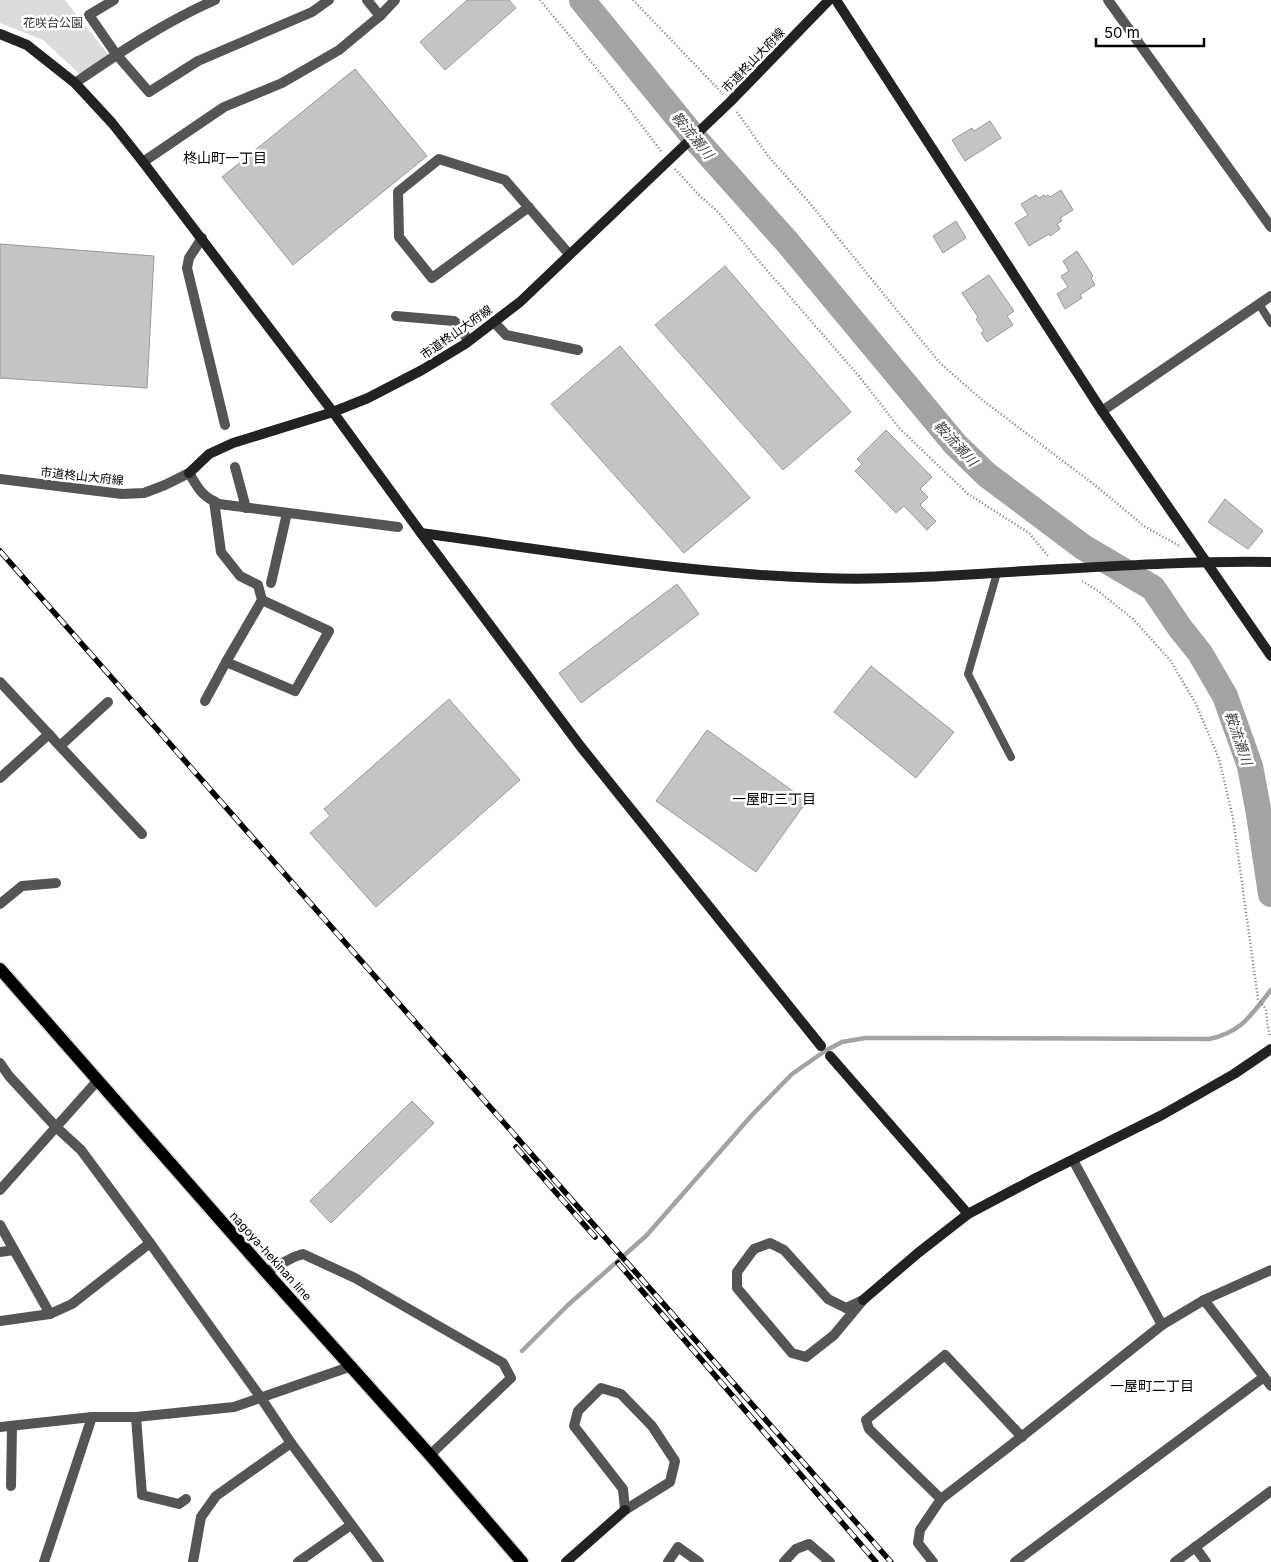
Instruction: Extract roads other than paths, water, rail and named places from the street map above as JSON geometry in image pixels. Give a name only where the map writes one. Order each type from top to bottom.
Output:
[{"type":"main road","name":"nagoya-hekinan line","points":[[0,969],[266,1272],[352,1366],[522,1562]]},
{"type":"street","points":[[114,0],[89,15],[116,54],[150,92],[198,62],[312,12],[329,0]]},
{"type":"street","points":[[75,83],[116,54],[185,13],[215,0]]},
{"type":"street","points":[[367,0],[380,16]]},
{"type":"street","points":[[143,162],[224,107],[282,83],[339,50],[380,16],[395,0]]},
{"type":"street","name":"市道柊山大府線","points":[[0,480],[122,494],[144,493],[189,474],[210,454],[233,443],[333,412],[368,398],[422,370],[468,341],[520,302],[730,102],[829,0]]},
{"type":"street","points":[[836,0],[1102,411],[1271,656]]},
{"type":"street","points":[[1108,0],[1271,227]]},
{"type":"street","points":[[0,34],[27,45],[75,83],[112,123],[202,238],[333,412],[581,747],[821,1046],[968,1214]]},
{"type":"street","points":[[529,207],[432,278],[399,237],[398,192],[438,159],[505,180],[529,207],[569,254]]},
{"type":"street","points":[[202,238],[190,258],[187,268],[225,425]]},
{"type":"street","points":[[1102,411],[1271,296]]},
{"type":"street","points":[[396,316],[454,321],[460,326],[468,341]]},
{"type":"street","points":[[494,322],[506,335],[578,350]]},
{"type":"street","points":[[235,467],[246,508]]},
{"type":"street","points":[[189,474],[201,493],[225,505],[398,527]]},
{"type":"street","points":[[205,700],[262,600],[258,585],[240,576],[222,552],[214,501]]},
{"type":"street","points":[[271,583],[287,513]]},
{"type":"street","points":[[421,533],[713,571],[821,578],[940,577],[1174,563],[1271,562]]},
{"type":"street","points":[[226,662],[294,691],[329,631],[262,600]]},
{"type":"street","points":[[0,682],[142,834]]},
{"type":"street","points":[[60,746],[108,702]]},
{"type":"street","points":[[0,778],[49,734]]},
{"type":"street","points":[[0,904],[22,886],[56,883]]},
{"type":"street","points":[[863,1300],[846,1308],[828,1299],[784,1250],[770,1243],[754,1249],[737,1272],[737,1288],[792,1353],[806,1357],[834,1335],[863,1300],[918,1253],[968,1214],[1162,1115],[1234,1074],[1271,1049]]},
{"type":"street","points":[[0,1063],[4,1076],[81,1150],[150,1243],[291,1443],[378,1562]]},
{"type":"street","points":[[0,1190],[98,1080]]},
{"type":"street","points":[[1072,1160],[1162,1325]]},
{"type":"street","points":[[0,1226],[50,1314]]},
{"type":"street","points":[[0,1321],[50,1314],[72,1304],[150,1243]]},
{"type":"street","points":[[0,1252],[14,1250]]},
{"type":"street","points":[[266,1272],[303,1254],[355,1278],[503,1363],[511,1378],[430,1455]]},
{"type":"street","points":[[933,1562],[918,1543],[920,1530],[941,1498],[1022,1437],[1162,1325],[1204,1300],[1271,1270]]},
{"type":"street","points":[[1204,1300],[1271,1386]]},
{"type":"street","points":[[941,1498],[869,1429],[866,1420],[945,1355],[1022,1437]]},
{"type":"street","points":[[0,1427],[92,1417],[136,1416],[234,1407],[352,1366]]},
{"type":"street","points":[[1015,1562],[1264,1377]]},
{"type":"street","points":[[566,1562],[625,1510],[670,1482],[675,1461],[652,1426],[621,1394],[600,1388],[578,1411],[574,1426],[623,1489],[625,1510]]},
{"type":"street","points":[[136,1416],[142,1495],[179,1504],[186,1499]]},
{"type":"street","points":[[44,1562],[92,1417]]},
{"type":"street","points":[[11,1486],[12,1426]]},
{"type":"street","points":[[193,1562],[201,1518],[216,1496],[291,1443]]},
{"type":"street","points":[[1175,1562],[1271,1491]]},
{"type":"street","points":[[298,1562],[352,1525]]},
{"type":"street","points":[[784,1562],[796,1549],[809,1544],[830,1562]]},
{"type":"street","points":[[668,1562],[678,1547],[699,1562]]},
{"type":"street","points":[[1195,1548],[1206,1562]]},
{"type":"lane","points":[[1260,304],[1271,323]]},
{"type":"lane","points":[[997,573],[968,674],[1011,757]]},
{"type":"waterway","name":"鞍流瀬川","points":[[582,0],[697,141],[788,243],[955,444],[987,475],[1083,547],[1153,588],[1180,628],[1200,653],[1225,696],[1250,766],[1271,894]]},
{"type":"waterway","points":[[522,1351],[568,1305],[646,1236],[752,1115],[792,1074],[825,1051],[842,1042],[865,1038],[1209,1039],[1230,1032],[1238,1027],[1251,1015],[1271,990]]},
{"type":"railway","points":[[0,551],[891,1562]]},
{"type":"railway","points":[[516,1147],[595,1237]]},
{"type":"railway","points":[[618,1263],[876,1562]]},
{"type":"district","name":"柊山町一丁目","points":[[225,157]]},
{"type":"district","name":"一屋町三丁目","points":[[774,798]]},
{"type":"district","name":"一屋町二丁目","points":[[1152,1385]]},
{"type":"park label","name":"花咲台公園","points":[[53,22]]}]
